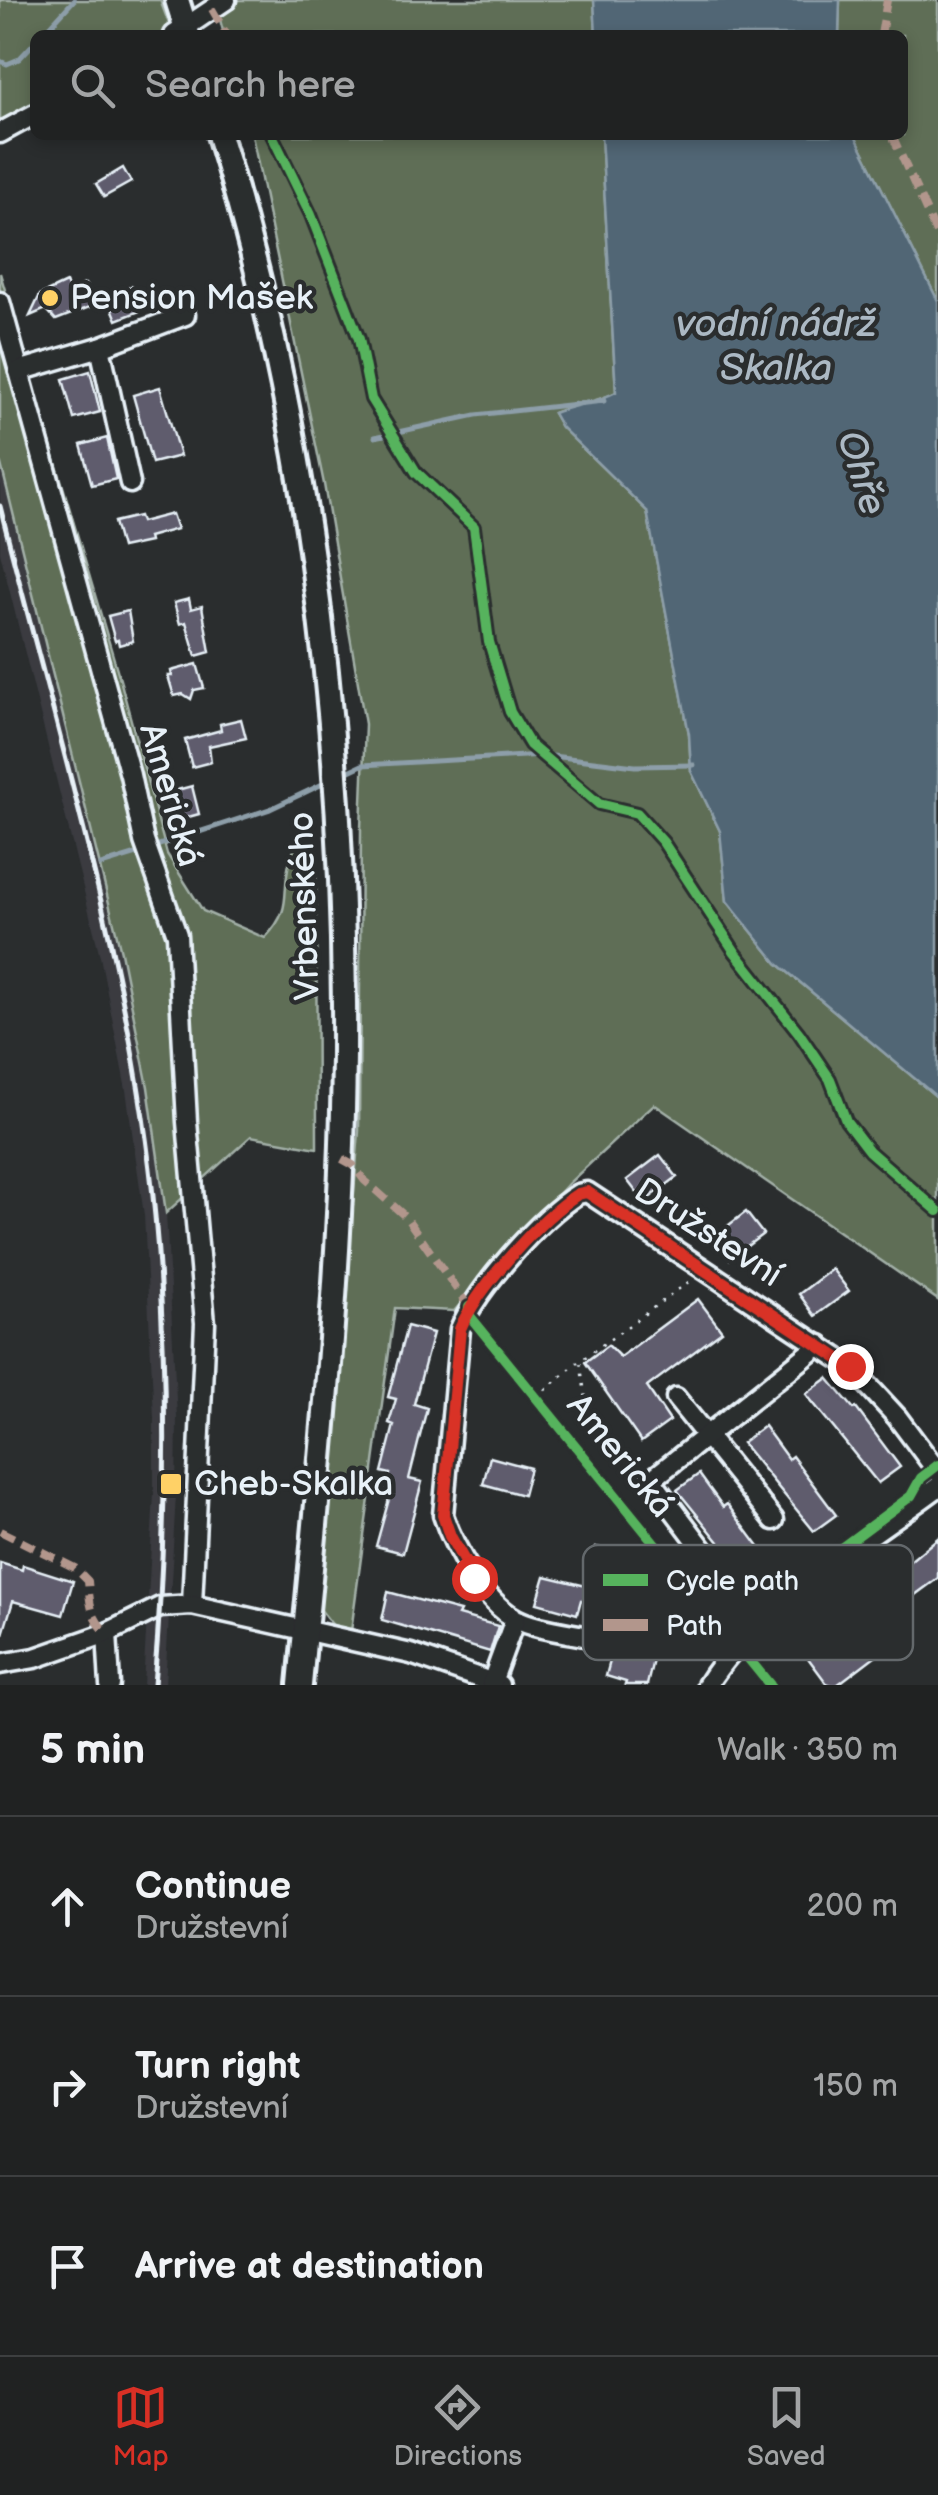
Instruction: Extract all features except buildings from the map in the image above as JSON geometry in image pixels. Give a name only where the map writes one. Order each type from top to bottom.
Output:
[{"type":"main road","points":[[176,0],[183,30]]},
{"type":"main road","name":"Vrbenského","points":[[220,140],[259,285],[292,441],[328,686],[340,856],[344,1003],[341,1176],[300,1685]]},
{"type":"street","points":[[186,30],[226,0]]},
{"type":"street","points":[[0,133],[30,117]]},
{"type":"street","name":"Americká","points":[[0,302],[130,776],[144,841],[178,935],[188,1122],[205,1322],[192,1606]]},
{"type":"street","points":[[18,371],[100,348],[185,315]]},
{"type":"street","points":[[100,348],[130,483]]},
{"type":"street","name":"Družstevní","points":[[516,1619],[474,1578],[443,1515],[460,1329],[469,1307],[511,1256],[578,1194],[587,1192],[820,1345],[866,1381],[938,1472]]},
{"type":"street","points":[[700,1545],[650,1480],[820,1345]]},
{"type":"street","points":[[676,1398],[774,1520]]},
{"type":"street","points":[[861,1545],[938,1486]]},
{"type":"street","points":[[0,1664],[35,1658],[107,1632],[160,1607],[192,1606],[305,1628],[411,1654],[494,1684],[516,1619],[583,1635]]},
{"type":"street","points":[[107,1632],[110,1685]]},
{"type":"street","points":[[707,1685],[726,1660]]},
{"type":"path","points":[[537,1397],[705,1270]]},
{"type":"path","points":[[580,1361],[590,1426],[628,1466],[650,1480]]},
{"type":"shaded area","points":[[0,460],[121,952],[148,1087],[166,1213],[177,1417],[165,1685],[143,1685],[154,1494],[144,1215],[126,1090],[100,956],[0,552]]},
{"type":"green space","points":[[0,0],[160,0],[169,30],[30,30],[30,111],[0,128]]},
{"type":"green space","points":[[215,0],[594,0],[596,30],[223,30]]},
{"type":"green space","points":[[840,0],[938,0],[938,301],[858,140],[908,140],[908,30],[839,30]]},
{"type":"green space","points":[[253,140],[601,140],[616,392],[553,413],[561,427],[647,511],[689,734],[691,771],[720,831],[727,901],[777,963],[938,1098],[938,1300],[654,1104],[568,1184],[454,1311],[395,1308],[349,1646],[320,1609],[359,1131],[365,724],[324,484]]},
{"type":"green space","points":[[0,273],[121,683],[167,854],[203,911],[265,938],[280,917],[290,860],[305,829],[316,864],[317,1148],[251,1136],[166,1213],[148,1087],[121,952],[0,460]]},
{"type":"water","points":[[594,0],[840,0],[839,30],[596,30]]},
{"type":"water","name":"vodní nádrž Skalka","points":[[601,140],[858,140],[938,301],[938,1098],[777,963],[727,901],[720,831],[691,771],[689,734],[647,511],[561,427],[553,413],[616,392]]},
{"type":"waterway","points":[[47,30],[74,0]]},
{"type":"waterway","points":[[0,61],[7,64],[19,59],[30,47]]},
{"type":"waterway","points":[[375,437],[476,415],[604,401]]},
{"type":"waterway","points":[[343,774],[362,765],[544,755],[635,766],[694,765]]},
{"type":"waterway","points":[[159,845],[270,809],[329,781]]},
{"type":"waterway","points":[[101,865],[137,854]]},
{"type":"railway","points":[[0,506],[112,948],[144,1126],[160,1275],[164,1392],[162,1568],[154,1685]]},
{"type":"marked path","points":[[882,30],[887,0]]},
{"type":"marked path","points":[[212,9],[224,30]]},
{"type":"marked path","points":[[894,140],[938,237]]},
{"type":"marked path","points":[[342,1159],[406,1217],[469,1307]]},
{"type":"marked path","points":[[0,1531],[75,1568],[88,1581],[94,1615],[107,1633]]},
{"type":"cycle path","points":[[274,140],[311,215],[359,339],[371,399],[416,472],[474,527],[489,642],[510,712],[530,745],[599,804],[637,813],[663,842],[735,952],[830,1079],[846,1121],[869,1151],[938,1211]]},
{"type":"cycle path","points":[[469,1307],[469,1315],[656,1545]]},
{"type":"cycle path","points":[[845,1545],[911,1496],[921,1478],[938,1465]]},
{"type":"cycle path","points":[[750,1660],[770,1685]]},
{"type":"place","name":"Pension Mašek","points":[[50,298]]},
{"type":"place","name":"Cheb-Skalka","points":[[171,1484]]},
{"type":"route","points":[[474,1578],[443,1515],[460,1329],[469,1307],[489,1281],[569,1199],[587,1192],[850,1366]]},
{"type":"water label","name":"Ohře","points":[[861,473]]}]
